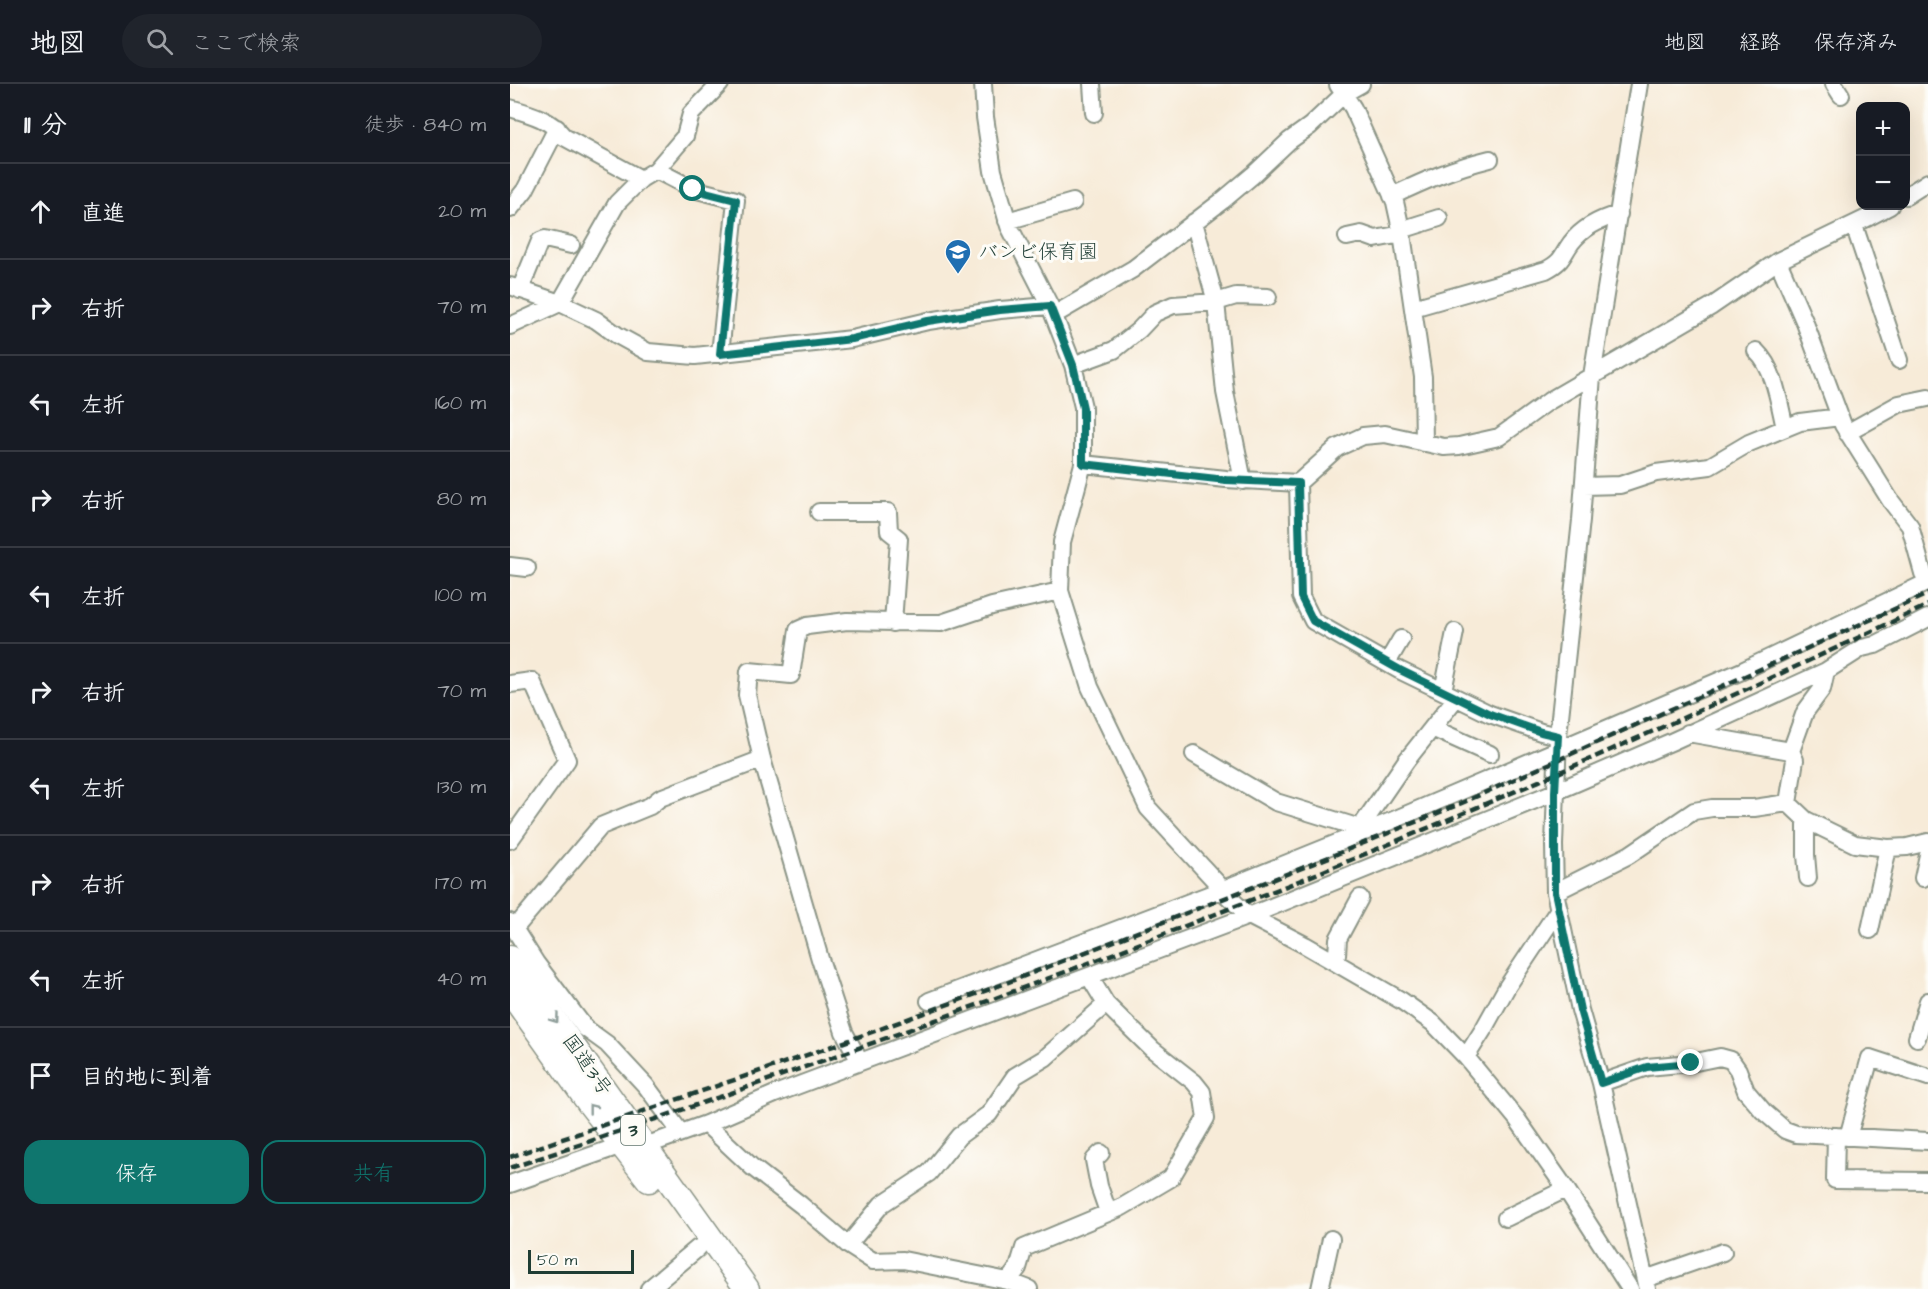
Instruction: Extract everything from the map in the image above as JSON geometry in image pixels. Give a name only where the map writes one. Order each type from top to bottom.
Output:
[{"type":"highway","name":"国道3号","points":[[517,973],[589,1103],[634,1146],[747,1289]]},
{"type":"highway","name":"国道3号","points":[[634,1146],[698,1248],[728,1289]]},
{"type":"street","points":[[510,326],[560,303],[616,203],[641,179],[656,170],[685,136],[691,114],[720,84]]},
{"type":"street","points":[[983,84],[993,171],[1007,221],[1052,311],[1073,365],[1083,408],[1083,464],[1062,542],[1060,591],[1090,687],[1148,808],[1221,890],[1249,916],[1336,952],[1433,1023],[1466,1057],[1517,1119],[1566,1189],[1630,1289]]},
{"type":"street","points":[[1092,84],[1094,113]]},
{"type":"street","points":[[571,245],[545,239],[540,241],[515,288],[560,303],[596,320],[648,352],[695,356],[720,354],[852,339],[928,321],[1000,310],[1052,311],[1133,269],[1253,175],[1289,141],[1310,126],[1341,88],[1361,84]]},
{"type":"street","points":[[1639,84],[1592,376],[1584,486],[1558,743],[1555,792],[1555,892],[1580,1010],[1601,1083],[1646,1284],[1723,1252]]},
{"type":"street","points":[[1341,88],[1353,108],[1392,196],[1402,232],[1423,377],[1424,442]]},
{"type":"street","points":[[510,108],[541,117],[557,128],[564,137],[641,179]]},
{"type":"street","points":[[510,209],[525,190],[557,128]]},
{"type":"street","points":[[1392,196],[1459,166],[1490,159]]},
{"type":"street","points":[[656,170],[693,189],[736,200],[720,354]]},
{"type":"street","points":[[1910,193],[1928,182]]},
{"type":"street","points":[[1007,221],[1073,202]]},
{"type":"street","points":[[1083,464],[1243,481],[1298,483],[1336,448],[1363,436],[1385,434],[1444,447],[1499,437],[1549,401],[1712,306],[1778,261],[1882,210]]},
{"type":"street","points":[[1413,308],[1546,270],[1558,264],[1571,244],[1594,222],[1619,214]]},
{"type":"street","points":[[1347,237],[1360,234],[1376,239],[1439,218]]},
{"type":"street","points":[[1194,222],[1216,302],[1225,392],[1243,481]]},
{"type":"street","points":[[1854,225],[1899,360]]},
{"type":"street","points":[[928,1001],[1221,890],[1389,822],[1558,743],[1742,671],[1927,577],[1910,526],[1890,500],[1847,433],[1802,314],[1778,261]]},
{"type":"street","points":[[1073,365],[1114,350],[1139,330],[1155,313],[1173,305],[1216,302],[1236,296],[1268,297]]},
{"type":"street","points":[[1756,351],[1764,358],[1770,373],[1785,428]]},
{"type":"street","points":[[1847,433],[1899,404],[1928,398]]},
{"type":"street","points":[[1584,486],[1620,485],[1656,473],[1710,466],[1749,443],[1800,422],[1840,417]]},
{"type":"street","points":[[1298,483],[1301,597],[1313,621],[1387,663],[1490,714],[1541,732],[1558,743]]},
{"type":"street","points":[[819,512],[888,512],[889,531],[899,539],[893,623]]},
{"type":"street","points":[[510,566],[527,568]]},
{"type":"street","points":[[860,1062],[844,1032],[820,959],[762,759],[747,694],[749,671],[791,675],[798,630],[807,626],[848,621],[941,623],[992,606],[1060,591]]},
{"type":"street","points":[[510,1184],[706,1124],[775,1094],[1249,916],[1555,792],[1826,670],[1862,648],[1875,645],[1928,618]]},
{"type":"street","points":[[1194,754],[1276,802],[1360,828],[1406,761],[1432,728],[1450,694],[1455,632]]},
{"type":"street","points":[[1387,663],[1401,639]]},
{"type":"street","points":[[1788,803],[1795,760],[1791,752],[1805,712],[1822,689],[1826,670]]},
{"type":"street","points":[[510,684],[532,681],[567,760],[510,840]]},
{"type":"street","points":[[1432,728],[1490,754]]},
{"type":"street","points":[[1688,733],[1791,752]]},
{"type":"street","points":[[681,1133],[638,1077],[607,1044],[517,973],[512,925],[601,826],[650,806],[660,798],[762,759]]},
{"type":"street","points":[[1788,803],[1806,820],[1855,844],[1888,848],[1907,847],[1928,842]]},
{"type":"street","points":[[1555,892],[1629,855],[1694,811],[1712,808],[1754,808],[1788,803]]},
{"type":"street","points":[[1806,820],[1808,878]]},
{"type":"street","points":[[1870,930],[1888,848]]},
{"type":"street","points":[[1923,878],[1928,855]]},
{"type":"street","points":[[1336,952],[1360,898]]},
{"type":"street","points":[[1466,1057],[1507,987],[1559,909]]},
{"type":"street","points":[[1008,1281],[1018,1268],[1024,1248],[1122,1207],[1171,1178],[1206,1118],[1202,1092],[1152,1049],[1106,1004],[1089,976]]},
{"type":"street","points":[[1917,1038],[1928,1001]]},
{"type":"street","points":[[848,1245],[882,1204],[929,1173],[959,1136],[989,1114],[1016,1076],[1045,1059],[1106,1004]]},
{"type":"street","points":[[1601,1083],[1647,1067],[1691,1063],[1720,1057],[1731,1060],[1746,1090],[1763,1111],[1785,1130],[1796,1134],[1927,1138]]},
{"type":"street","points":[[1928,1077],[1870,1058],[1842,1136],[1835,1180],[1928,1181]]},
{"type":"street","points":[[706,1124],[752,1167],[848,1245],[873,1261],[903,1260],[1008,1281],[1029,1289]]},
{"type":"street","points":[[1101,1153],[1094,1160],[1108,1212]]},
{"type":"street","points":[[1506,1218],[1566,1189]]},
{"type":"street","points":[[1320,1289],[1331,1239]]},
{"type":"street","points":[[650,1289],[698,1248]]},
{"type":"railway","points":[[510,1157],[836,1045],[1001,985],[1302,868],[1455,806],[1928,594]]},
{"type":"railway","points":[[510,1168],[750,1087],[988,1001],[1225,911],[1577,765],[1928,605]]},
{"type":"place","name":"バンビ保育園","points":[[958,275]]},
{"type":"route","points":[[693,189],[736,200],[720,354],[852,339],[928,321],[1000,310],[1050,306],[1073,365],[1083,408],[1083,464],[1226,480],[1298,483],[1301,597],[1313,621],[1400,670],[1490,714],[1558,736],[1555,792],[1555,892],[1580,1010],[1601,1083],[1647,1067],[1691,1063]]}]
